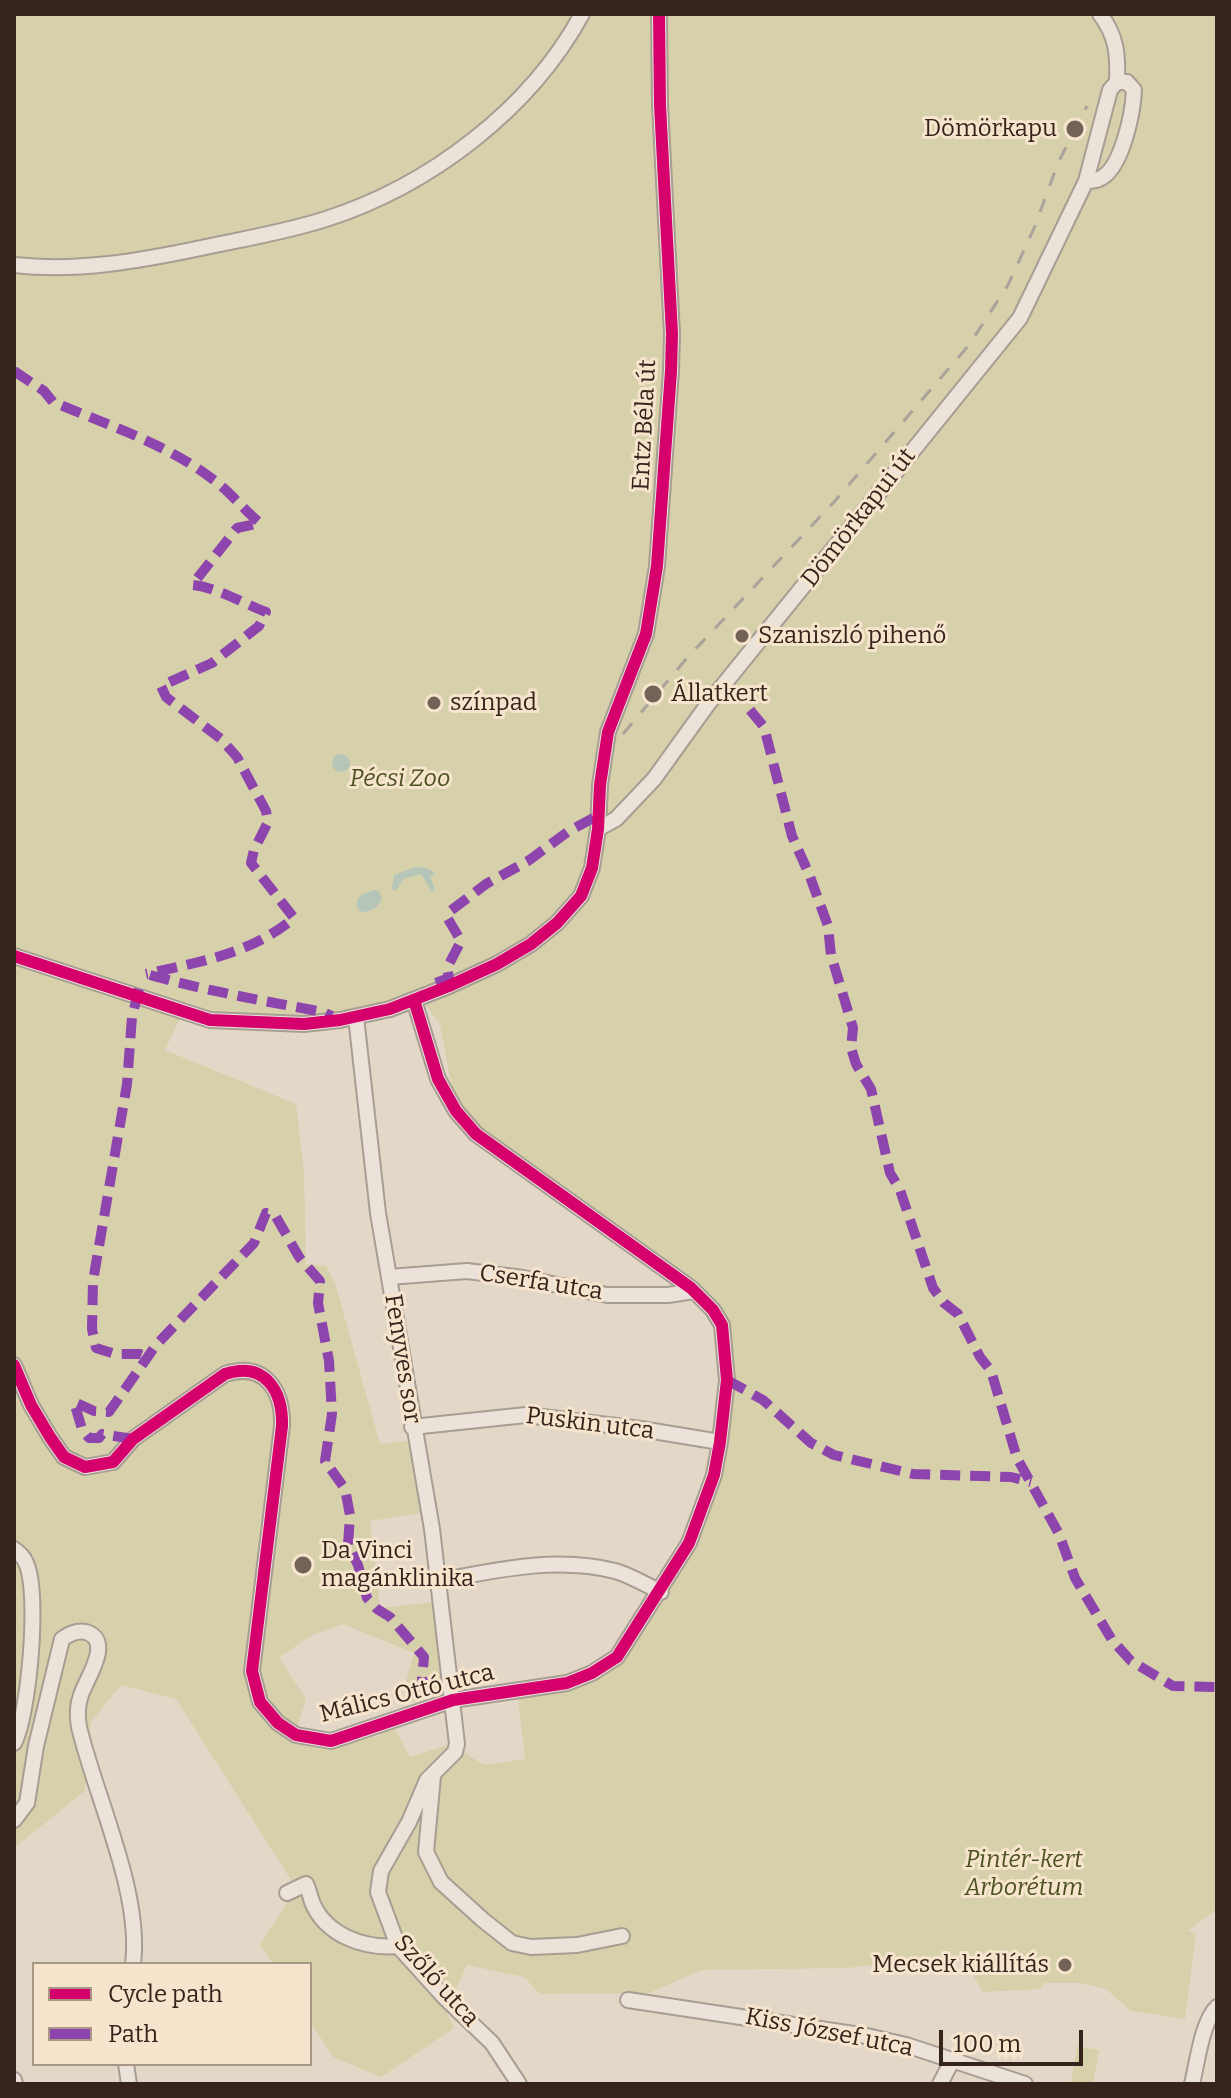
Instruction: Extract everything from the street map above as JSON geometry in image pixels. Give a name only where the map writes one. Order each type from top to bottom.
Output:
[{"type":"street","points":[[14,265],[75,267],[134,262],[328,219],[398,189],[436,166],[522,95],[552,61],[582,14]]},
{"type":"street","name":"Entz Béla út","points":[[14,956],[210,1020],[304,1024],[356,1017],[414,1000],[497,964],[531,944],[557,923],[581,896],[595,858],[600,785],[608,732],[646,634],[657,566],[672,334],[660,105],[659,14]]},
{"type":"street","points":[[1100,14],[1111,29],[1117,51],[1117,82],[1127,82],[1132,86],[1132,107],[1119,108],[1109,98]]},
{"type":"street","name":"Dömörkapui út","points":[[598,829],[616,819],[654,779],[708,704],[1020,318],[1093,180],[1110,90],[1117,82]]},
{"type":"street","name":"Dömörkapui út","points":[[1093,180],[1113,166],[1121,151],[1132,107]]},
{"type":"street","name":"Málics Ottó utca","points":[[14,1365],[31,1405],[50,1437],[64,1457],[85,1467],[113,1462],[133,1439],[225,1374],[245,1371],[268,1381],[278,1395],[282,1426],[252,1671],[260,1702],[278,1723],[296,1735],[331,1741],[453,1700],[567,1683],[592,1673],[617,1657],[661,1592],[689,1543],[714,1475],[727,1380],[722,1325],[713,1310],[694,1291],[476,1134],[456,1111],[438,1079],[414,1000]]},
{"type":"street","name":"Fenyves sor","points":[[356,1017],[376,1197],[439,1581],[453,1700]]},
{"type":"street","name":"Cserfa utca","points":[[389,1277],[467,1271],[523,1278],[607,1295],[668,1295],[694,1291]]},
{"type":"street","name":"Puskin utca","points":[[412,1427],[526,1415],[720,1442]]},
{"type":"street","points":[[14,1549],[27,1564],[30,1574],[32,1618],[24,1714],[14,1743]]},
{"type":"street","points":[[439,1581],[488,1571],[543,1565],[580,1566],[616,1571],[661,1592]]},
{"type":"street","points":[[14,1820],[27,1803],[36,1746],[62,1639],[76,1632],[88,1633],[96,1638],[98,1647],[79,1702],[79,1727],[128,1893],[133,1962]]},
{"type":"street","points":[[453,1700],[455,1752],[433,1772],[426,1798],[425,1841],[432,1867],[441,1882],[512,1943],[531,1947],[577,1945],[622,1936]]},
{"type":"street","name":"Szőlő utca","points":[[426,1798],[409,1822],[377,1882],[384,1914],[398,1946],[445,1998],[492,2043],[519,2084]]},
{"type":"street","points":[[287,1893],[306,1884],[319,1912],[344,1936],[362,1944],[398,1946]]},
{"type":"street","name":"Kiss József utca","points":[[628,2000],[867,2036],[906,2045],[1025,2084]]},
{"type":"street","points":[[1192,2084],[1202,2041],[1212,2012],[1217,2007]]},
{"type":"street","points":[[940,2084],[952,2061]]},
{"type":"green space","points":[[14,14],[1217,14],[1217,1909],[1188,1931],[1196,1934],[1185,2019],[1131,2011],[1106,1989],[1081,1983],[1044,1983],[1040,1989],[983,1992],[961,1955],[847,1968],[702,1970],[649,1993],[540,1994],[524,1977],[467,1965],[446,2011],[454,2028],[381,2077],[333,2057],[312,2024],[312,1962],[272,1962],[260,1945],[296,1888],[176,1699],[121,1685],[91,1722],[85,1791],[14,1848]],"holes":[[[418,995],[440,1024],[456,1111],[691,1288],[722,1325],[720,1442],[689,1543],[617,1657],[568,1683],[517,1689],[525,1759],[484,1765],[451,1744],[410,1757],[394,1727],[379,1736],[322,1749],[293,1742],[306,1699],[279,1658],[310,1636],[343,1624],[414,1653],[406,1681],[413,1702],[447,1691],[434,1602],[380,1608],[370,1521],[421,1513],[409,1441],[380,1444],[335,1283],[326,1266],[306,1264],[304,1173],[296,1104],[165,1050],[182,1014],[210,1020],[357,1015]]]},
{"type":"green space","points":[[1077,2046],[1099,2050],[1093,2084],[1071,2084]]},
{"type":"shaded area","points":[[341,754],[350,763],[341,772],[332,763]]},
{"type":"shaded area","points":[[416,867],[435,874],[430,876],[435,889],[432,892],[421,874],[403,879],[396,891],[392,889],[394,875]]},
{"type":"shaded area","points":[[374,890],[379,891],[382,899],[373,909],[361,912],[357,900]]},
{"type":"railway","points":[[623,734],[687,658],[834,502],[969,345],[1008,285],[1035,226],[1058,163],[1087,106]]},
{"type":"marked path","points":[[14,371],[44,391],[53,402],[137,436],[197,468],[260,523],[237,528],[192,585],[220,592],[266,612],[259,626],[212,663],[161,686],[166,697],[221,739],[237,757],[266,811],[268,822],[251,863],[294,918],[260,940],[224,955],[146,974]]},
{"type":"marked path","points":[[750,710],[764,727],[792,836],[828,926],[831,955],[853,1028],[851,1048],[856,1064],[871,1089],[890,1173],[900,1190],[933,1288],[944,1303],[958,1314],[980,1357],[991,1371],[1017,1458],[1059,1534],[1075,1578],[1112,1640],[1131,1661],[1173,1686],[1217,1687]]},
{"type":"marked path","points":[[436,983],[449,978],[447,968],[461,941],[448,919],[449,912],[486,884],[599,815]]},
{"type":"marked path","points":[[150,975],[332,1016]]},
{"type":"marked path","points":[[139,989],[132,1017],[127,1084],[93,1281],[92,1329],[96,1348],[115,1354],[148,1357]]},
{"type":"marked path","points":[[133,1439],[102,1434],[99,1438],[89,1438],[82,1429],[74,1402],[94,1411],[109,1412],[156,1345],[254,1243],[266,1213],[275,1215],[299,1257],[320,1281],[318,1303],[329,1361],[332,1414],[325,1461],[345,1489],[350,1515],[348,1545],[358,1565],[367,1598],[390,1617],[424,1657],[422,1679],[437,1705]]},
{"type":"marked path","points":[[727,1380],[763,1400],[811,1443],[834,1455],[913,1474],[1011,1477],[1031,1482]]},
{"type":"cycle path","points":[[14,956],[210,1020],[304,1024],[390,1009],[497,964],[531,944],[557,923],[581,896],[592,868],[608,732],[646,634],[657,566],[672,334],[660,105],[659,14]]},
{"type":"cycle path","points":[[14,1365],[31,1405],[50,1437],[64,1457],[85,1467],[113,1462],[133,1439],[225,1374],[251,1372],[269,1382],[279,1401],[282,1426],[252,1671],[260,1702],[278,1723],[296,1735],[331,1741],[453,1700],[567,1683],[592,1673],[617,1657],[689,1543],[714,1475],[727,1380],[722,1325],[713,1310],[691,1288],[476,1134],[456,1111],[438,1079],[414,1000]]},
{"type":"place","name":"Dömörkapu","points":[[1075,129]]},
{"type":"place","name":"Szaniszló pihenő","points":[[742,636]]},
{"type":"place","name":"Állatkert","points":[[653,694]]},
{"type":"place","name":"színpad","points":[[434,703]]},
{"type":"place","name":"Da Vinci magánklinika","points":[[303,1565]]},
{"type":"place","name":"Mecsek kiállítás","points":[[1065,1965]]},
{"type":"park label","name":"Pécsi Zoo","points":[[400,779]]},
{"type":"park label","name":"Pintér-kert Arborétum","points":[[1024,1874]]}]
